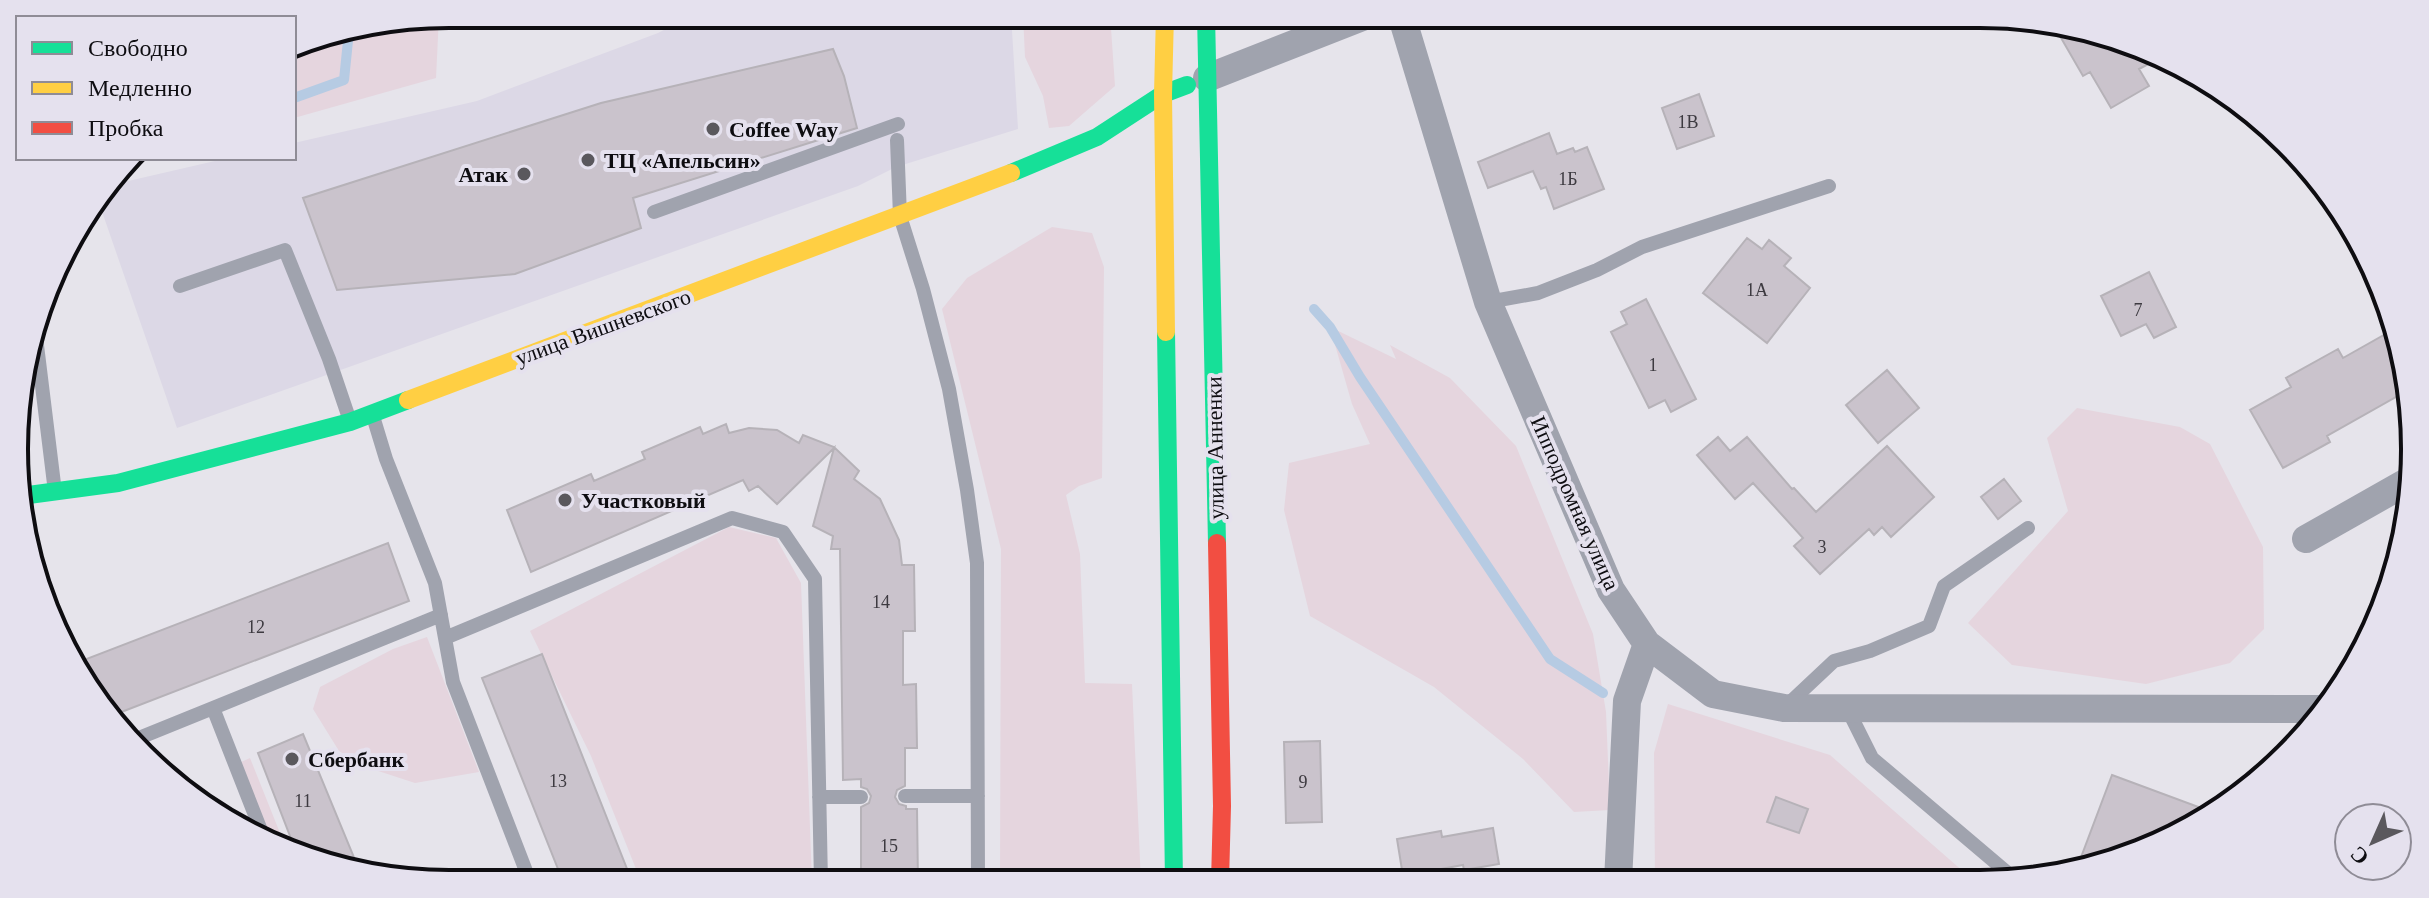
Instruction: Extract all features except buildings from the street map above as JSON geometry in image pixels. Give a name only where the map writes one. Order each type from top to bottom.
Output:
[{"type":"main road","points":[[1165,28],[1174,870]]},
{"type":"main road","name":"улица Анненки","points":[[1206,28],[1222,790],[1220,843],[1226,870]]},
{"type":"main road","name":"улица Вишневского","points":[[31,495],[118,483],[350,422],[1033,165],[1097,137],[1163,94],[1207,78]]},
{"type":"street","points":[[1207,78],[1334,28]]},
{"type":"street","name":"Ипподромная улица","points":[[1405,28],[1488,302],[1611,590],[1647,644],[1713,694],[1784,708],[2311,709]]},
{"type":"street","points":[[2306,539],[2399,486]]},
{"type":"street","points":[[1619,870],[1627,701],[1647,644]]},
{"type":"lane","points":[[654,212],[898,124]]},
{"type":"lane","points":[[897,140],[900,216],[949,389],[977,563],[978,870]]},
{"type":"lane","points":[[1488,302],[1538,293],[1597,270],[1642,247],[1829,186]]},
{"type":"lane","points":[[180,286],[285,250],[329,359],[350,422]]},
{"type":"lane","points":[[38,356],[55,492]]},
{"type":"lane","points":[[372,413],[386,459],[435,583],[453,682],[526,870]]},
{"type":"lane","points":[[445,638],[732,518],[783,532],[815,579],[821,870]]},
{"type":"lane","points":[[1784,708],[1834,661],[1870,651],[1929,626],[1944,586],[2028,528]]},
{"type":"lane","points":[[141,737],[441,615]]},
{"type":"lane","points":[[213,708],[259,825]]},
{"type":"lane","points":[[1847,708],[1872,758],[2003,869]]},
{"type":"lane","points":[[905,796],[978,796]]},
{"type":"lane","points":[[819,797],[861,797]]},
{"type":"shaded area","points":[[438,28],[436,78],[296,117],[296,57],[340,42],[394,32]]},
{"type":"shaded area","points":[[668,28],[1012,28],[1018,129],[896,167],[858,186],[177,428],[102,211],[123,182],[219,160],[296,160],[296,143],[477,101]]},
{"type":"shaded area","points":[[1024,28],[1111,28],[1115,86],[1069,126],[1049,128],[1043,96],[1025,57]]},
{"type":"shaded area","points":[[1052,227],[1092,233],[1104,267],[1102,478],[1079,486],[1066,495],[1080,554],[1085,683],[1132,684],[1140,870],[1000,870],[1001,549],[942,309],[967,278]]},
{"type":"shaded area","points":[[1330,327],[1396,359],[1390,345],[1450,378],[1516,446],[1593,634],[1606,712],[1610,810],[1574,812],[1523,759],[1434,687],[1310,616],[1284,510],[1289,463],[1370,444],[1352,404]]},
{"type":"shaded area","points":[[2077,408],[2180,427],[2210,444],[2263,547],[2264,629],[2230,663],[2146,684],[2012,665],[1968,623],[2068,511],[2047,438]]},
{"type":"shaded area","points":[[729,527],[776,538],[801,583],[812,870],[636,870],[591,756],[530,631]]},
{"type":"shaded area","points":[[427,637],[479,772],[415,783],[363,766],[339,751],[313,709],[320,687],[393,649]]},
{"type":"shaded area","points":[[1668,704],[1830,755],[1962,870],[1655,870],[1654,753]]},
{"type":"shaded area","points":[[250,758],[281,835],[265,828],[239,763]]},
{"type":"waterway","points":[[296,97],[344,80],[348,40]]},
{"type":"waterway","points":[[1314,309],[1330,327],[1360,377],[1550,659],[1603,693]]},
{"type":"traffic: fast","points":[[1206,28],[1217,543]]},
{"type":"traffic: fast","points":[[1011,173],[1097,137],[1163,94],[1187,85]]},
{"type":"traffic: fast","points":[[1166,332],[1174,870]]},
{"type":"traffic: fast","points":[[31,495],[118,483],[350,422],[408,400]]},
{"type":"traffic: slow","points":[[1165,28],[1166,332]]},
{"type":"traffic: slow","points":[[408,400],[1011,173]]},
{"type":"traffic: jam","points":[[1217,543],[1220,870]]},
{"type":"place","name":"Coffee Way","points":[[713,129]]},
{"type":"place","name":"ТЦ «Апельсин»","points":[[588,160]]},
{"type":"place","name":"Атак","points":[[524,174]]},
{"type":"place","name":"Участковый","points":[[565,500]]},
{"type":"place","name":"Сбербанк","points":[[292,759]]}]
